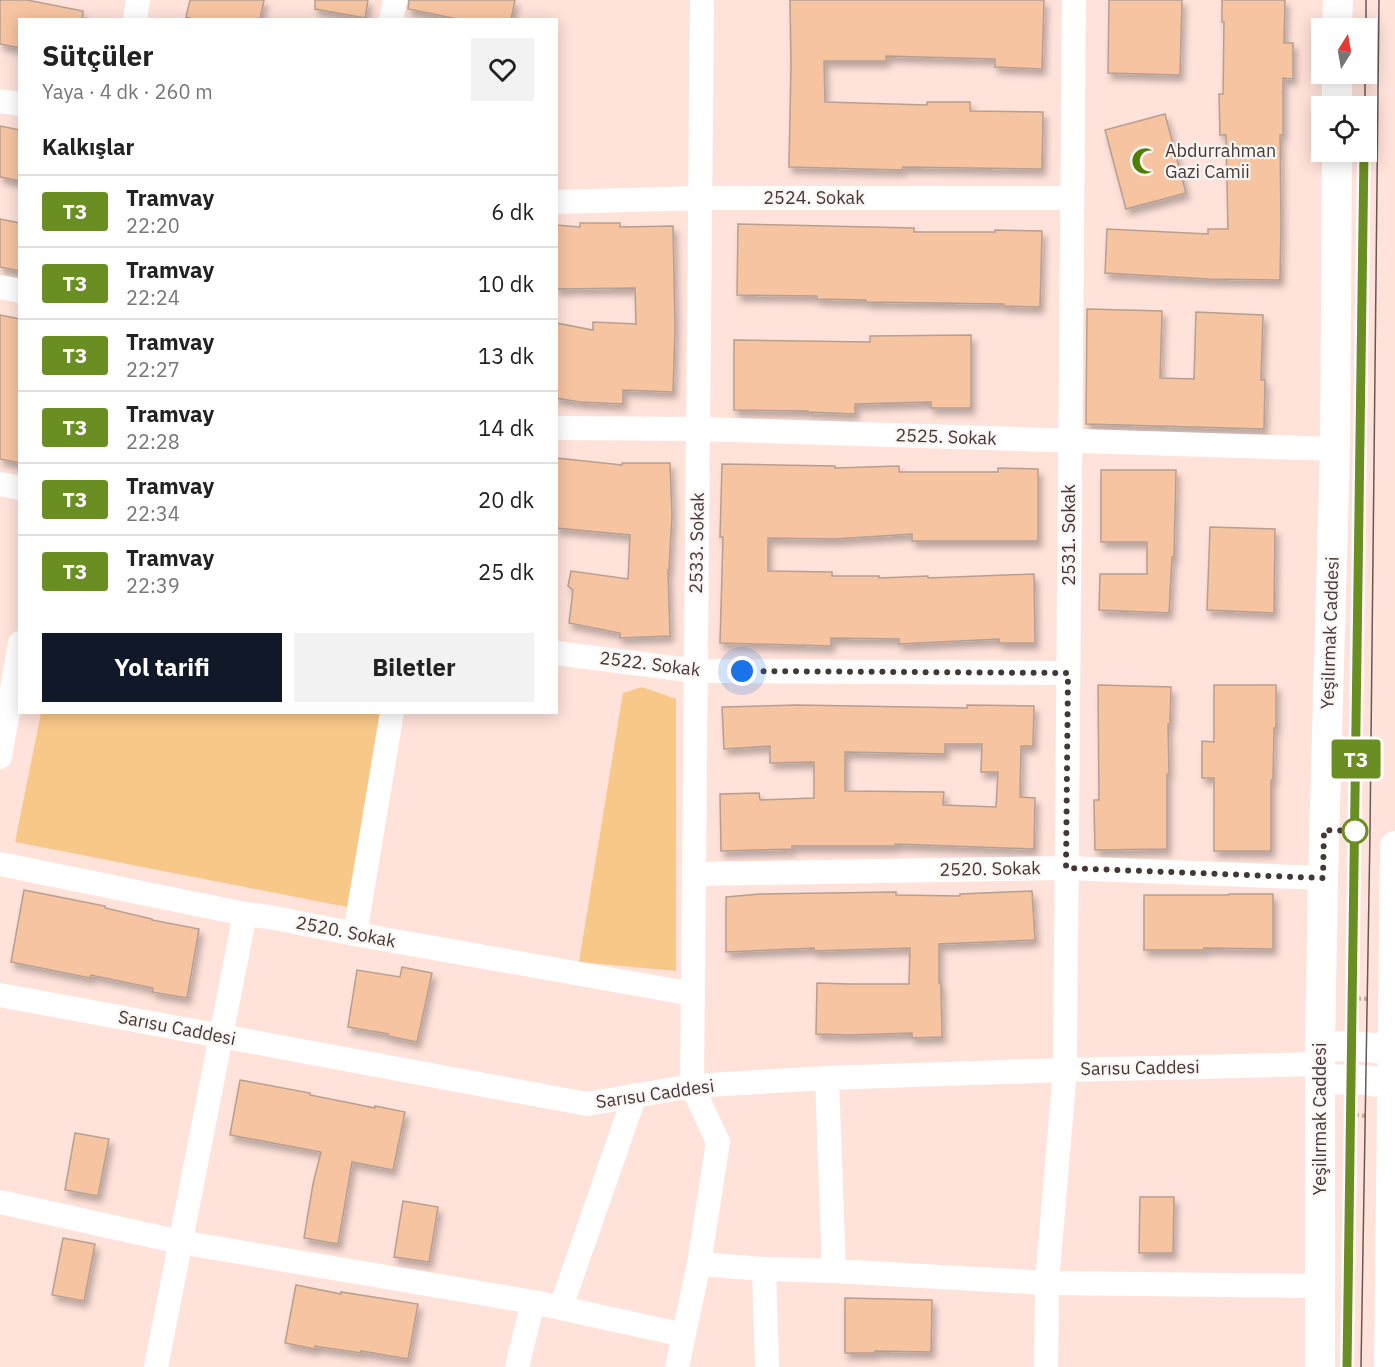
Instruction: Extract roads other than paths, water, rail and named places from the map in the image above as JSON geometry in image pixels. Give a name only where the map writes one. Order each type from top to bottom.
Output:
[{"type":"main road","points":[[1337,18],[1338,0]]},
{"type":"main road","name":"Yeşilırmak Caddesi","points":[[1320,1367],[1320,1063],[1335,449],[1336,162]]},
{"type":"main road","points":[[1389,1367],[1392,1326],[1395,846]]},
{"type":"main road","points":[[1320,1063],[1366,1047],[1394,1051]]},
{"type":"main road","points":[[1320,1063],[1365,1080],[1394,1085]]},
{"type":"street","points":[[135,18],[138,0]]},
{"type":"street","points":[[392,18],[394,0]]},
{"type":"street","name":"2533. Sokak","points":[[692,1086],[702,0]]},
{"type":"street","name":"2531. Sokak","points":[[1046,1367],[1047,1283],[1065,1070],[1074,0]]},
{"type":"street","points":[[0,101],[18,104]]},
{"type":"street","name":"2524. Sokak","points":[[558,202],[700,198],[1072,198]]},
{"type":"street","points":[[0,287],[18,291]]},
{"type":"street","name":"2525. Sokak","points":[[558,428],[698,429],[1335,449]]},
{"type":"street","points":[[0,484],[18,488]]},
{"type":"street","points":[[0,757],[6,683],[18,649]]},
{"type":"street","name":"2522. Sokak","points":[[558,653],[696,671],[1068,673]]},
{"type":"street","points":[[355,934],[392,714]]},
{"type":"street","name":"2520. Sokak","points":[[0,864],[244,914],[693,993]]},
{"type":"street","name":"2520. Sokak","points":[[694,874],[1066,868],[1323,878]]},
{"type":"street","points":[[156,1367],[244,914]]},
{"type":"street","name":"Sarısu Caddesi","points":[[0,995],[586,1104],[692,1086],[827,1078],[1320,1063]]},
{"type":"street","points":[[827,1078],[834,1271]]},
{"type":"street","points":[[677,1367],[699,1264],[718,1142],[692,1086]]},
{"type":"street","points":[[561,1307],[635,1095]]},
{"type":"street","points":[[0,1202],[180,1242],[561,1307],[684,1335]]},
{"type":"street","points":[[699,1264],[1047,1283],[1321,1286]]},
{"type":"street","points":[[764,1269],[767,1367]]},
{"type":"street","points":[[517,1367],[533,1302]]},
{"type":"tram line","points":[[1366,0],[1366,18]]},
{"type":"tram line","points":[[1361,1367],[1370,833],[1379,0]]},
{"type":"tram line","points":[[1365,84],[1365,96]]},
{"type":"tram line","points":[[1347,1367],[1364,162]]},
{"type":"tram line","name":"T3","points":[[1347,1367],[1364,162]]},
{"type":"place","name":"Abdurrahman Gazi Camii","points":[[1145,161]]}]
